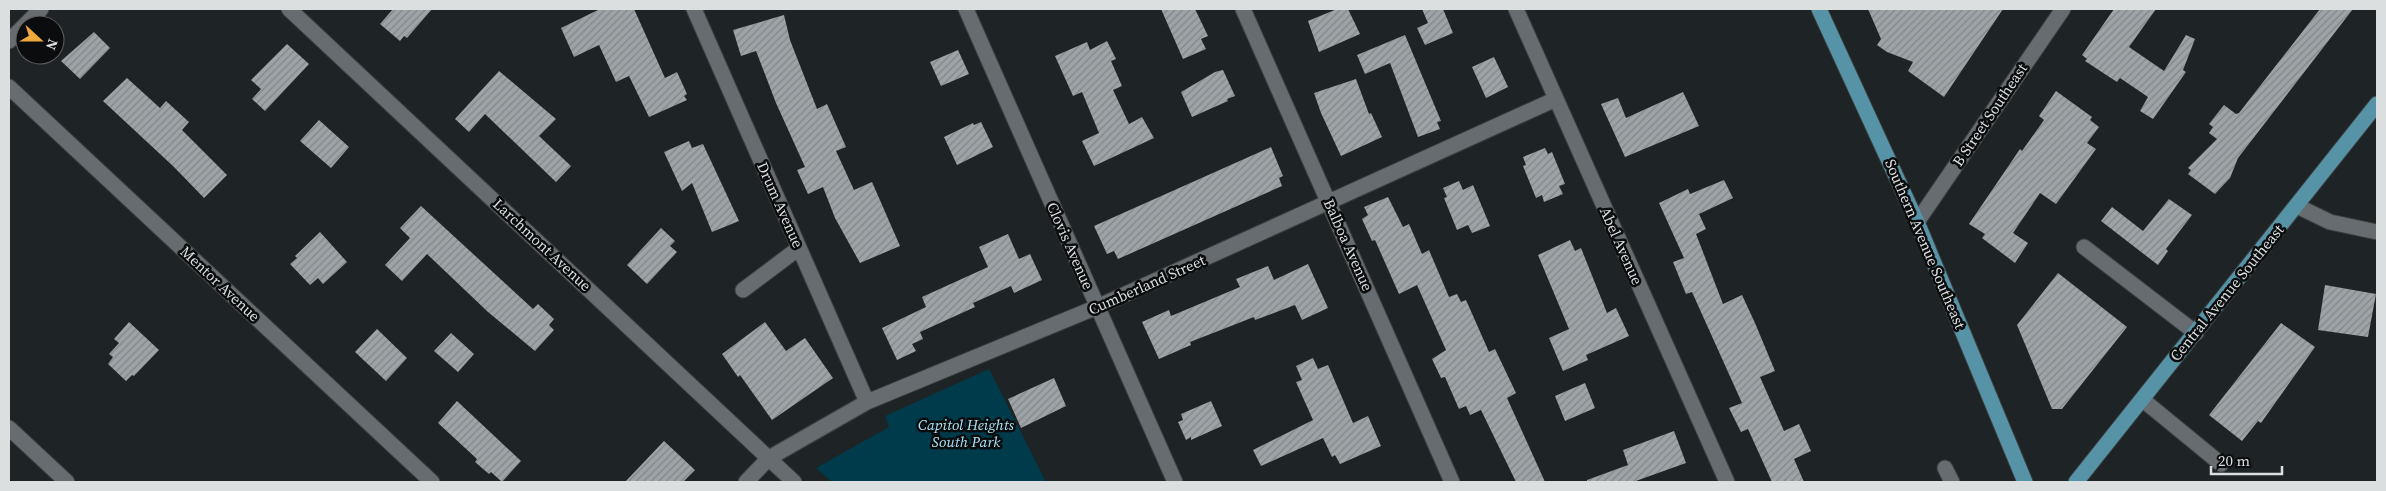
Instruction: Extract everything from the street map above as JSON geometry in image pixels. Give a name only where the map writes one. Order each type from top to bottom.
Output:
[{"type":"main road","name":"Southern Avenue Southeast","points":[[1819,9],[1917,222],[2021,481]]},
{"type":"main road","name":"Central Avenue Southeast","points":[[2076,482],[2377,104]]},
{"type":"street","points":[[9,41],[41,9]]},
{"type":"street","name":"Larchmont Avenue","points":[[289,9],[794,482]]},
{"type":"street","name":"Drum Avenue","points":[[694,9],[867,402]]},
{"type":"street","name":"Clovis Avenue","points":[[966,9],[1174,482]]},
{"type":"street","name":"Balboa Avenue","points":[[1243,9],[1452,482]]},
{"type":"street","name":"Abel Avenue","points":[[1516,9],[1727,482]]},
{"type":"street","name":"B Street Southeast","points":[[1917,222],[2064,9]]},
{"type":"street","name":"Mentor Avenue","points":[[9,87],[432,482]]},
{"type":"street","name":"Cumberland Street","points":[[746,482],[769,458],[867,402],[1097,307],[1556,100]]},
{"type":"street","points":[[2297,206],[2330,222],[2377,232]]},
{"type":"street","points":[[743,290],[799,248]]},
{"type":"street","points":[[2084,248],[2196,333]]},
{"type":"street","points":[[2143,400],[2221,464]]},
{"type":"street","points":[[9,428],[67,482]]},
{"type":"street","points":[[1945,468],[1952,482]]},
{"type":"green space","name":"Capitol Heights South Park","points":[[989,369],[1046,482],[832,482],[816,468],[889,427],[885,416]]},
{"type":"building","points":[[393,9],[432,9],[407,38],[404,36],[400,41],[380,24]]},
{"type":"building","points":[[600,9],[634,9],[665,78],[677,72],[687,94],[684,96],[687,100],[649,117],[629,76],[616,82],[599,45],[574,57],[561,28]]},
{"type":"building","points":[[1161,9],[1195,9],[1208,36],[1201,39],[1206,49],[1183,59]]},
{"type":"building","points":[[1337,9],[1348,9],[1360,34],[1319,52],[1308,21]]},
{"type":"building","points":[[1422,9],[1443,9],[1453,33],[1425,45],[1417,28],[1428,23]]},
{"type":"building","points":[[1868,9],[2003,9],[1944,97],[1908,71],[1913,62],[1887,52],[1877,45],[1881,39]]},
{"type":"building","points":[[2114,9],[2156,9],[2129,47],[2164,71],[2186,35],[2195,39],[2183,70],[2186,72],[2153,119],[2140,111],[2148,97],[2120,78],[2117,82],[2085,61],[2087,59],[2082,55]]},
{"type":"building","points":[[2320,9],[2353,9],[2238,158],[2230,178],[2215,194],[2188,174],[2191,170],[2188,168],[2217,139],[2209,133],[2213,127],[2209,124],[2224,105],[2236,114],[2239,113]]},
{"type":"building","points":[[784,15],[790,40],[817,109],[827,104],[846,147],[836,151],[854,190],[872,182],[900,246],[860,263],[835,218],[823,187],[808,194],[797,170],[805,167],[776,103],[756,51],[741,56],[733,30]]},
{"type":"building","points":[[94,32],[110,48],[80,79],[65,65],[65,57]]},
{"type":"building","points":[[1405,35],[1441,121],[1437,122],[1440,129],[1418,137],[1390,63],[1365,74],[1357,55]]},
{"type":"building","points":[[1107,41],[1116,59],[1111,61],[1122,86],[1113,90],[1129,124],[1142,117],[1154,138],[1094,166],[1082,141],[1099,133],[1082,92],[1073,96],[1055,56],[1087,42],[1090,50]]},
{"type":"building","points":[[287,44],[309,64],[265,111],[252,99],[261,89],[251,80]]},
{"type":"building","points":[[958,50],[969,74],[941,86],[930,62]]},
{"type":"building","points":[[1494,57],[1508,87],[1486,98],[1472,67]]},
{"type":"building","points":[[1223,70],[1235,96],[1192,117],[1181,92],[1215,72]]},
{"type":"building","points":[[499,71],[556,119],[539,136],[571,166],[556,182],[485,114],[469,132],[455,119]]},
{"type":"building","points":[[127,78],[160,108],[166,101],[189,122],[182,130],[227,175],[204,198],[174,167],[103,101]]},
{"type":"building","points":[[1356,79],[1369,114],[1371,113],[1382,137],[1341,156],[1314,93]]},
{"type":"building","points":[[2056,91],[2092,117],[2090,120],[2099,127],[2087,143],[2096,149],[2056,204],[2040,193],[2013,233],[2028,243],[2015,263],[1982,238],[1985,234],[1969,224],[2020,149],[2022,151],[2044,120],[2039,116]]},
{"type":"building","points":[[1683,92],[1699,126],[1625,157],[1601,104],[1618,98],[1626,118]]},
{"type":"building","points":[[319,120],[349,147],[331,168],[300,141]]},
{"type":"building","points":[[981,122],[993,147],[957,165],[944,137],[973,123],[974,125]]},
{"type":"building","points":[[689,141],[692,148],[703,144],[739,221],[712,232],[692,183],[682,191],[664,152]]},
{"type":"building","points":[[1271,147],[1283,176],[1279,178],[1282,186],[1118,259],[1114,251],[1107,254],[1094,226]]},
{"type":"building","points":[[1545,148],[1548,154],[1552,152],[1565,184],[1559,186],[1563,194],[1544,202],[1542,195],[1536,198],[1523,166],[1526,165],[1523,157]]},
{"type":"building","points":[[1724,180],[1733,198],[1699,214],[1706,229],[1696,234],[1723,304],[1742,295],[1755,323],[1775,371],[1760,377],[1784,431],[1799,424],[1811,451],[1794,459],[1804,482],[1772,482],[1748,429],[1741,432],[1729,408],[1742,403],[1692,292],[1686,294],[1673,262],[1684,258],[1659,203],[1688,189],[1690,194]]},
{"type":"building","points":[[1459,181],[1463,190],[1473,185],[1490,226],[1472,233],[1468,225],[1457,230],[1444,198],[1447,197],[1443,188]]},
{"type":"building","points":[[1388,197],[1403,227],[1409,224],[1422,254],[1429,250],[1449,297],[1457,294],[1461,302],[1466,300],[1489,352],[1495,349],[1516,393],[1507,398],[1545,482],[1516,482],[1481,410],[1470,415],[1466,406],[1459,409],[1445,377],[1441,378],[1432,359],[1446,350],[1417,285],[1399,294],[1375,240],[1372,241],[1362,219],[1368,215],[1364,207]]},
{"type":"building","points":[[2169,199],[2192,215],[2166,249],[2168,251],[2158,265],[2101,221],[2112,207],[2143,231]]},
{"type":"building","points":[[421,206],[533,309],[538,304],[554,319],[549,325],[554,330],[535,351],[488,312],[427,254],[402,281],[385,265],[410,238],[400,228]]},
{"type":"building","points":[[661,228],[675,241],[670,246],[677,252],[647,284],[627,265]]},
{"type":"building","points":[[320,232],[347,262],[323,284],[318,278],[310,285],[290,264],[297,258],[295,256]]},
{"type":"building","points":[[1008,234],[1019,259],[1030,254],[1042,280],[1014,293],[1011,286],[973,303],[975,307],[920,332],[923,339],[912,344],[916,351],[897,360],[882,328],[926,307],[922,297],[988,267],[979,247]]},
{"type":"building","points":[[1570,240],[1575,251],[1581,248],[1607,313],[1616,308],[1629,336],[1586,355],[1588,360],[1563,371],[1549,338],[1569,329],[1538,255]]},
{"type":"building","points":[[1308,264],[1328,308],[1302,320],[1295,305],[1255,320],[1254,317],[1190,342],[1191,345],[1159,359],[1142,322],[1169,310],[1171,316],[1240,287],[1236,279],[1268,266],[1274,280]]},
{"type":"building","points":[[2058,273],[2127,327],[2062,409],[2052,409],[2017,325]]},
{"type":"building","points":[[2325,285],[2376,294],[2368,337],[2318,330]]},
{"type":"building","points":[[129,322],[159,350],[134,376],[132,375],[126,381],[108,364],[113,357],[109,354],[119,343],[114,339]]},
{"type":"building","points":[[765,322],[786,351],[805,338],[833,378],[772,420],[740,375],[738,377],[722,354]]},
{"type":"building","points":[[2281,323],[2315,347],[2261,423],[2258,421],[2242,441],[2209,415]]},
{"type":"building","points":[[377,329],[407,358],[386,381],[355,352]]},
{"type":"building","points":[[451,333],[474,354],[458,372],[434,351]]},
{"type":"building","points":[[1313,358],[1318,369],[1328,365],[1353,423],[1368,416],[1381,446],[1340,464],[1335,455],[1332,457],[1323,438],[1261,466],[1253,450],[1313,420],[1296,382],[1302,380],[1296,366]]},
{"type":"building","points":[[1054,378],[1066,406],[1021,428],[1008,399]]},
{"type":"building","points":[[1585,383],[1595,408],[1565,421],[1555,396]]},
{"type":"building","points":[[457,401],[521,461],[502,482],[475,462],[477,459],[438,423]]},
{"type":"building","points":[[1211,401],[1222,426],[1191,440],[1191,437],[1186,440],[1178,422],[1183,420],[1181,414]]},
{"type":"building","points":[[1674,431],[1686,463],[1633,482],[1587,482],[1587,480],[1628,465],[1623,450]]},
{"type":"building","points":[[664,441],[695,470],[683,482],[625,482]]}]
